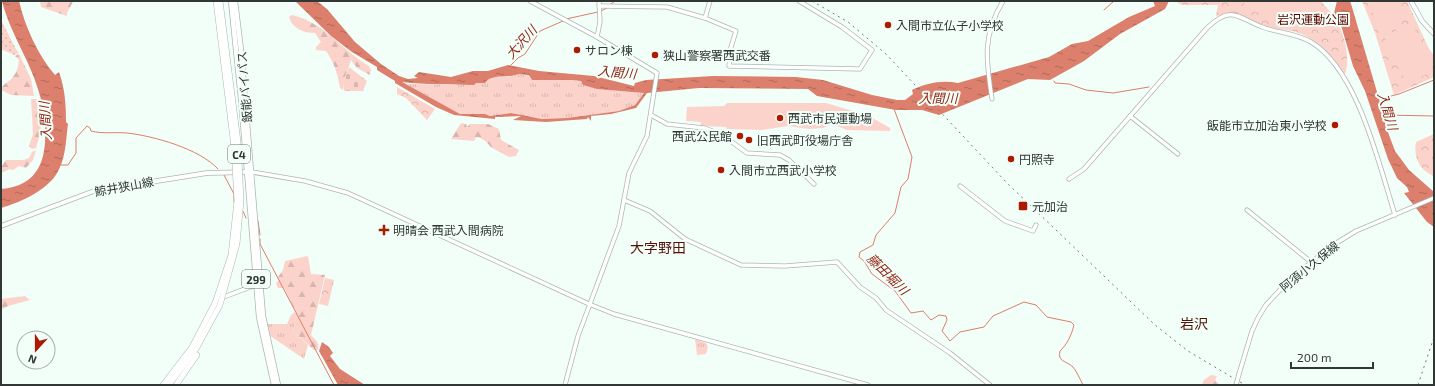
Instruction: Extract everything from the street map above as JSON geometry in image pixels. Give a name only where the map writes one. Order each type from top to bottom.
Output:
[{"type":"highway","name":"C4","points":[[169,385],[196,349],[216,314],[216,302],[230,255],[237,201],[234,147],[216,1]]},
{"type":"highway","name":"C4","points":[[163,385],[187,355],[199,336],[216,302],[237,244],[241,200],[238,142],[220,1]]},
{"type":"highway","name":"飯能バイパス","points":[[231,1],[250,172]]},
{"type":"highway","name":"飯能バイパス","points":[[235,1],[241,50],[250,172]]},
{"type":"highway","name":"299","points":[[250,172],[261,333],[274,385]]},
{"type":"highway","name":"299","points":[[258,283],[264,327],[278,385]]},
{"type":"highway","points":[[176,385],[197,353],[216,314]]},
{"type":"highway","points":[[159,385],[187,355]]},
{"type":"main road","points":[[1411,1],[1422,21],[1434,34]]},
{"type":"main road","name":"鯨井狭山線","points":[[1,226],[94,191],[186,176],[233,171],[250,172]]},
{"type":"street","points":[[530,1],[597,37],[657,73],[647,136],[629,173],[619,226],[589,304],[570,361],[565,385]]},
{"type":"street","points":[[597,37],[600,14],[599,1]]},
{"type":"street","points":[[705,18],[710,1]]},
{"type":"street","points":[[600,8],[664,6],[705,18],[736,31],[731,47],[730,66],[860,69],[872,50],[842,27],[799,1]]},
{"type":"street","points":[[992,99],[986,49],[993,19],[1003,1]]},
{"type":"street","points":[[1069,179],[1084,169],[1207,28],[1218,20],[1231,15],[1239,16],[1266,29],[1297,35],[1312,42],[1323,51],[1343,74],[1368,130],[1395,215]]},
{"type":"street","points":[[651,115],[667,124],[707,129],[722,134],[747,153],[780,155],[789,160],[814,184]]},
{"type":"street","points":[[1130,116],[1178,154]]},
{"type":"street","points":[[250,172],[305,181],[348,193],[589,304],[631,319],[868,385]]},
{"type":"street","points":[[960,186],[1005,221],[1033,231],[1036,225]]},
{"type":"street","name":"阿須小久保線","points":[[1236,385],[1252,331],[1266,305],[1289,280],[1350,234],[1434,198]]},
{"type":"street","points":[[624,200],[650,211],[685,238],[741,265],[786,266],[837,262],[844,268],[854,282],[876,298],[886,310],[950,353],[990,385]]},
{"type":"street","points":[[1247,210],[1311,262]]},
{"type":"street","points":[[216,302],[258,283]]},
{"type":"green space","points":[[40,1],[73,2],[67,16],[41,7]]},
{"type":"green space","name":"岩沢運動公園","points":[[1180,1],[1321,1],[1335,18],[1342,33],[1347,54],[1347,68],[1345,74],[1336,61],[1325,50],[1306,36],[1295,32],[1270,27],[1237,14],[1216,16],[1218,5],[1183,5],[1177,3]]},
{"type":"green space","points":[[1242,1],[1312,1],[1313,6],[1311,15],[1305,22],[1292,25],[1250,10]]},
{"type":"green space","points":[[1362,1],[1407,1],[1428,47],[1434,56],[1434,77],[1394,95],[1375,33]]},
{"type":"green space","points":[[1382,1],[1398,4],[1410,17],[1385,28],[1381,28],[1367,2]]},
{"type":"green space","points":[[292,15],[303,18],[323,30],[350,53],[369,66],[371,70],[370,75],[357,68],[351,60],[343,83],[343,90],[340,88],[335,69],[329,55],[326,51],[316,50],[316,47],[321,42],[315,33],[299,30],[293,25],[289,17]]},
{"type":"green space","points":[[1,20],[19,53],[14,55],[1,49]]},
{"type":"green space","points":[[1412,23],[1434,71],[1407,83],[1384,36]]},
{"type":"green space","points":[[19,54],[31,79],[34,96],[11,95],[1,90],[16,72],[19,60],[15,56]]},
{"type":"green space","points":[[349,67],[367,81],[363,91],[344,91],[343,83]]},
{"type":"green space","points":[[518,74],[529,75],[532,80],[581,81],[597,89],[644,93],[635,105],[619,111],[567,118],[543,119],[511,113],[490,116],[485,114],[460,114],[401,82],[408,84],[456,85],[485,81],[493,77],[508,77]]},
{"type":"green space","points":[[397,87],[435,109],[427,120],[406,98],[397,94]]},
{"type":"green space","points":[[31,99],[37,99],[41,130],[36,148],[32,149],[29,146],[33,134]]},
{"type":"green space","name":"西武市民運動場","points":[[727,103],[826,103],[869,116],[890,128],[890,131],[847,130],[832,124],[823,128],[809,129],[788,126],[762,130],[727,129],[726,127],[700,126],[701,122],[686,121],[687,107],[724,106]]},
{"type":"green space","points":[[461,123],[466,124],[467,127],[470,124],[488,124],[499,129],[501,140],[519,150],[516,156],[509,157],[492,148],[487,142],[476,137],[474,141],[451,139]]},
{"type":"green space","points":[[1434,134],[1434,176],[1429,174],[1421,167],[1415,148],[1416,142]]},
{"type":"green space","points":[[36,150],[33,160],[26,168],[19,166],[13,170],[10,169],[1,173],[1,167],[6,160],[24,160],[29,158],[32,152]]},
{"type":"green space","points":[[308,256],[311,274],[325,275],[311,335],[318,343],[318,350],[314,350],[293,331],[297,314],[284,288],[278,288],[276,283],[279,280],[278,277],[283,270],[285,261]]},
{"type":"green space","points":[[325,278],[334,280],[328,306],[319,304]]},
{"type":"green space","points":[[25,296],[30,300],[8,306],[1,310],[1,299]]},
{"type":"green space","points":[[295,312],[297,315],[293,331],[308,345],[304,359],[269,335],[267,324],[287,324],[291,315]]},
{"type":"green space","points":[[695,339],[706,343],[708,347],[706,354],[697,355]]},
{"type":"green space","points":[[1211,375],[1217,376],[1215,380],[1220,385],[1202,385],[1204,380]]},
{"type":"water","name":"入間川","points":[[2,1],[19,1],[29,31],[43,59],[55,75],[59,72],[63,84],[66,122],[68,124],[64,157],[56,175],[35,194],[1,208],[1,189],[14,187],[24,183],[38,169],[42,160],[44,149],[45,126],[48,128],[36,83],[10,25]]},
{"type":"water","name":"入間川","points":[[295,1],[317,1],[327,9],[355,42],[381,64],[399,76],[408,79],[418,78],[414,76],[419,72],[451,77],[473,71],[488,71],[508,65],[539,71],[594,76],[634,86],[635,83],[646,80],[713,76],[796,77],[823,80],[872,95],[905,100],[913,94],[912,90],[923,86],[940,82],[958,83],[1049,57],[1072,44],[1088,41],[1129,17],[1155,6],[1153,1],[1169,1],[1165,9],[1120,34],[1084,61],[1050,80],[1028,79],[939,115],[922,110],[896,110],[817,96],[808,89],[699,88],[647,93],[636,108],[611,114],[591,116],[591,121],[588,117],[587,119],[546,122],[513,120],[521,116],[495,117],[495,119],[454,115],[436,107],[395,83],[395,81],[377,70],[377,67],[352,52],[331,36]],"holes":[[[518,74],[529,75],[532,80],[581,81],[583,85],[597,89],[644,93],[635,105],[619,111],[567,118],[542,119],[511,113],[490,116],[485,114],[460,114],[402,82],[474,85],[476,83],[485,83],[491,78],[495,77]]]},
{"type":"water","name":"入間川","points":[[1337,1],[1350,1],[1386,127],[1395,151],[1409,170],[1434,192],[1434,227],[1427,222],[1404,193],[1409,192],[1407,187],[1397,178],[1388,159],[1365,91],[1353,66],[1340,22],[1334,13]]},
{"type":"water","points":[[322,342],[329,347],[333,353],[330,356],[340,369],[365,385],[338,385],[319,351]]},
{"type":"waterway","name":"大沢川","points":[[611,4],[615,1]]},
{"type":"waterway","points":[[1104,10],[1114,1]]},
{"type":"waterway","name":"大沢川","points":[[601,11],[607,8]]},
{"type":"waterway","name":"大沢川","points":[[566,19],[598,12]]},
{"type":"waterway","name":"大沢川","points":[[511,65],[525,54],[540,31],[563,21]]},
{"type":"waterway","points":[[1379,99],[1399,94],[1434,80]]},
{"type":"waterway","points":[[1054,81],[1055,83],[1069,84],[1086,90],[1113,93],[1149,87]]},
{"type":"waterway","name":"藤田堀川","points":[[894,109],[912,157],[908,179],[901,187],[895,213],[876,235],[873,245],[860,252],[859,257],[864,261],[872,274],[895,291],[911,313],[923,311],[931,320],[939,315],[946,316],[947,320],[942,331],[950,341],[960,332],[984,327],[993,316],[1024,302],[1036,305],[1047,317],[1071,322],[1074,325],[1073,329],[1059,355],[1063,361],[1073,367],[1083,385]]},
{"type":"waterway","points":[[1383,115],[1434,116]]},
{"type":"waterway","points":[[61,165],[68,165],[76,153],[76,138],[87,126],[91,131],[95,132],[127,133],[163,140],[200,155],[218,169]]},
{"type":"waterway","points":[[224,175],[234,194],[234,202]]},
{"type":"waterway","points":[[241,211],[243,211],[246,218]]},
{"type":"waterway","points":[[258,221],[260,235]]},
{"type":"waterway","points":[[260,239],[260,244],[334,385]]},
{"type":"railway","points":[[812,1],[848,22],[886,54],[1007,183],[1155,325],[1188,351],[1245,385]]},
{"type":"railway","points":[[1418,385],[1434,337]]},
{"type":"place","name":"入間市立仏子小学校","points":[[888,25]]},
{"type":"place","name":"サロン棟","points":[[577,50]]},
{"type":"place","name":"狭山警察署西武交番","points":[[655,55]]},
{"type":"place","name":"西武市民運動場","points":[[780,118]]},
{"type":"place","name":"飯能市立加治東小学校","points":[[1335,125]]},
{"type":"place","name":"西武公民館","points":[[740,136]]},
{"type":"place","name":"旧西武町役場庁舎","points":[[749,140]]},
{"type":"place","name":"円照寺","points":[[1011,159]]},
{"type":"place","name":"入間市立西武小学校","points":[[721,170]]},
{"type":"place","name":"元加治","points":[[1023,206]]},
{"type":"place","name":"明晴会 西武入間病院","points":[[384,230]]},
{"type":"district","name":"大字野田","points":[[658,247]]},
{"type":"district","name":"岩沢","points":[[1194,323]]}]
